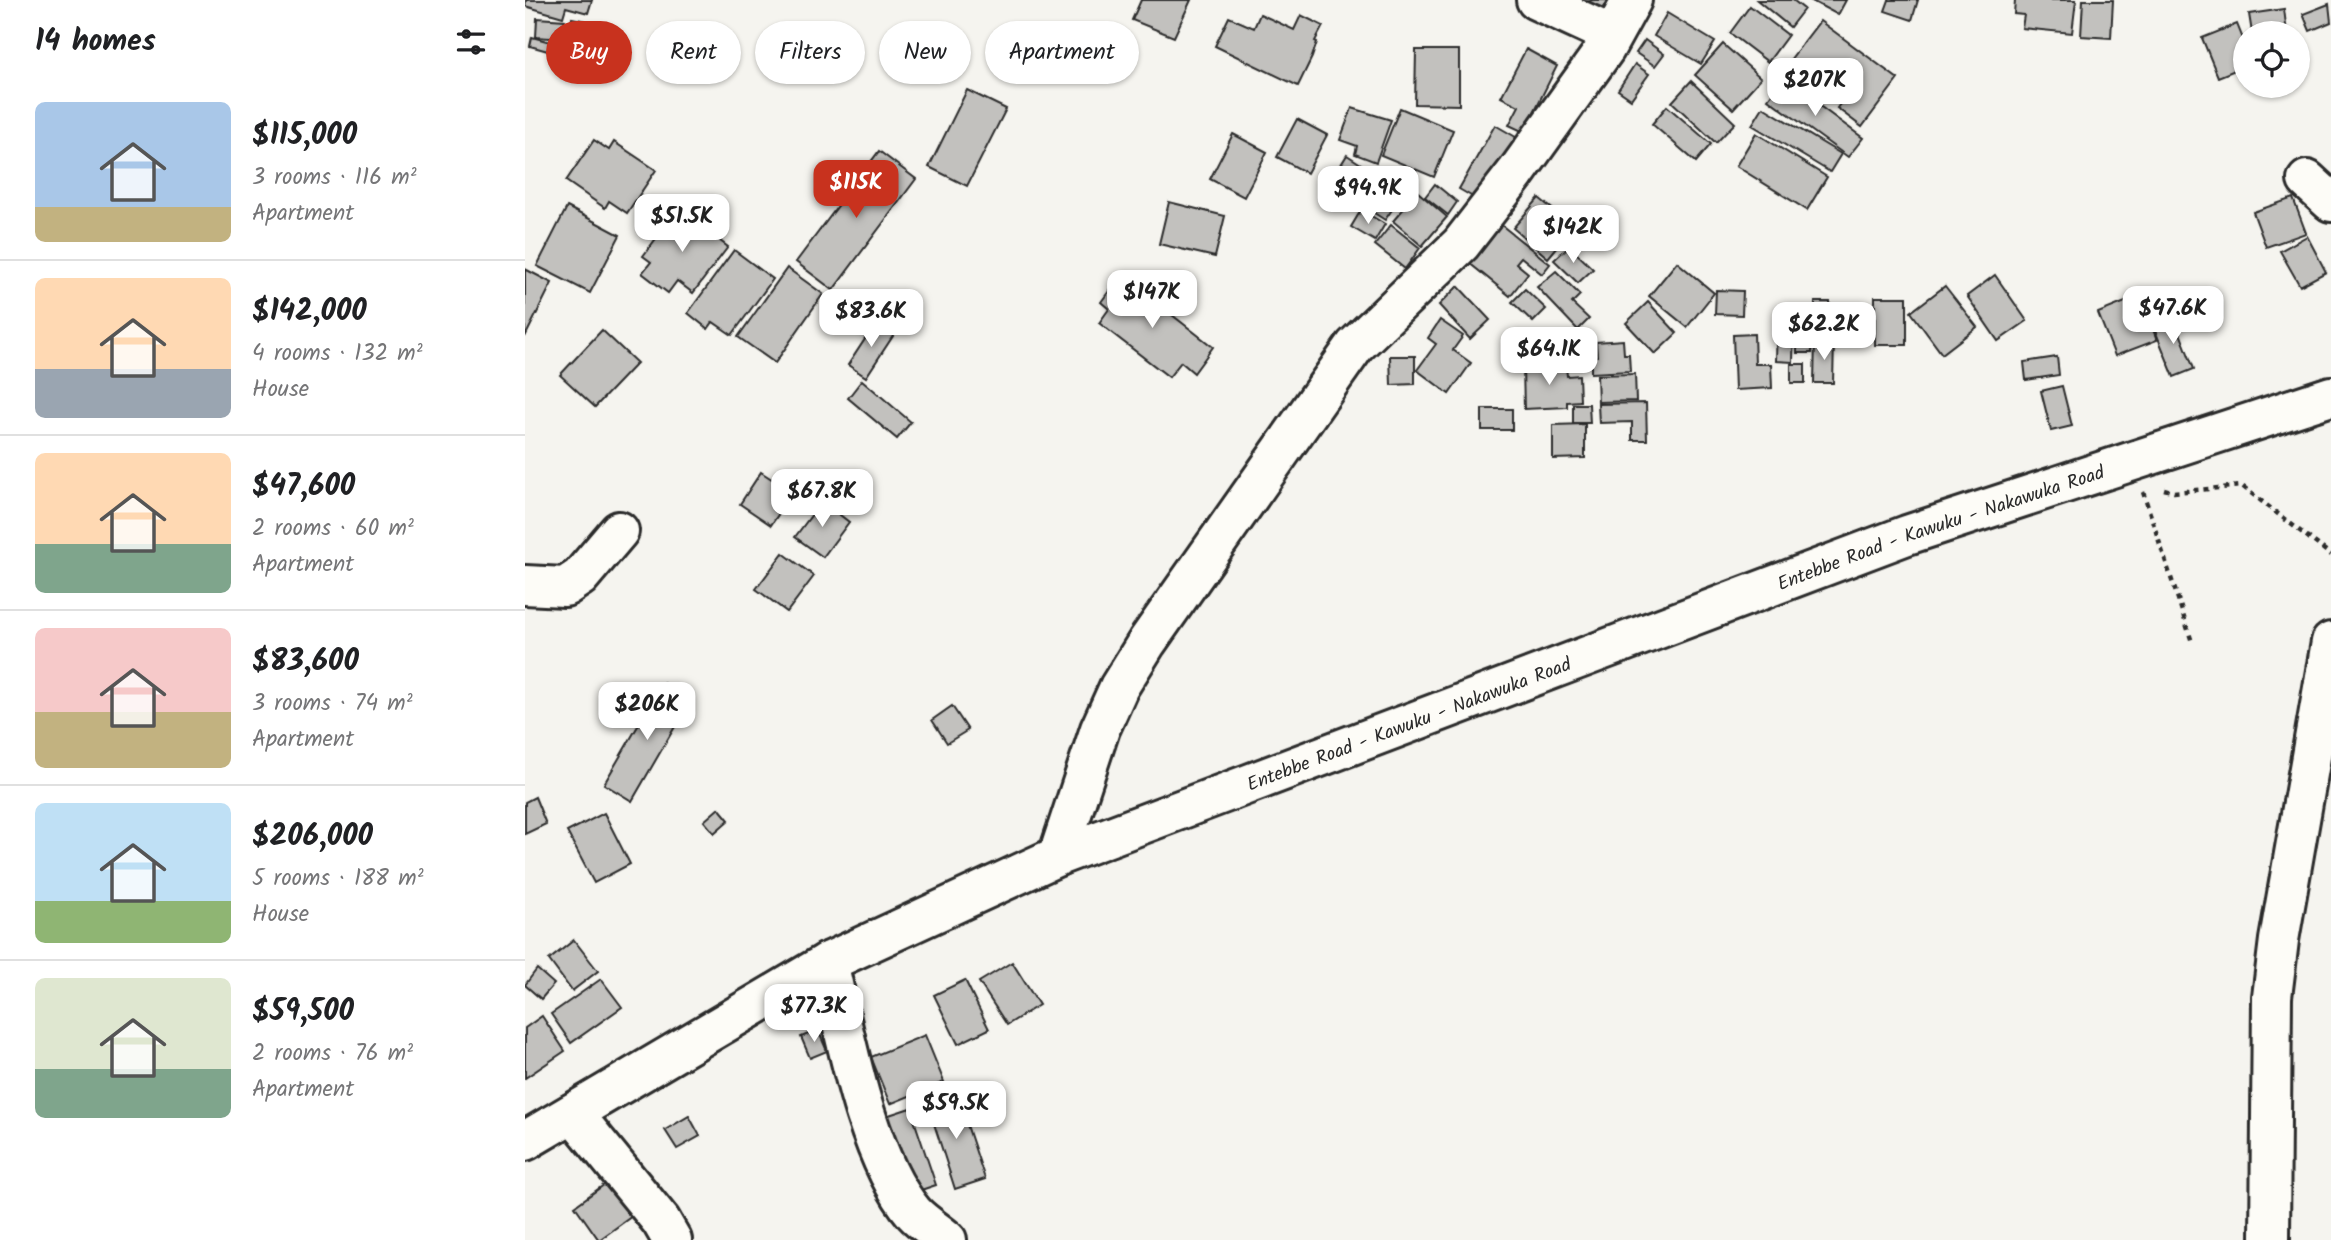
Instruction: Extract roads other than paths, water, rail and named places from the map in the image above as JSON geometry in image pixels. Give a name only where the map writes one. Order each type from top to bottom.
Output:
[{"type":"street","points":[[1536,0],[1612,35]]},
{"type":"street","points":[[1058,856],[1100,729],[1119,687],[1147,642],[1355,346],[1461,244],[1605,49],[1632,0]]},
{"type":"street","name":"Entebbe Road - Kawuku - Nakawuka Road","points":[[525,1141],[828,962],[1058,856],[1907,535],[2331,396]]},
{"type":"street","points":[[525,585],[565,587],[580,577],[619,531]]},
{"type":"street","points":[[2270,1240],[2272,997],[2279,940],[2331,642]]},
{"type":"street","points":[[828,962],[855,1073],[875,1139],[895,1186],[915,1214],[947,1240]]},
{"type":"street","points":[[573,1113],[661,1221],[672,1240]]}]
